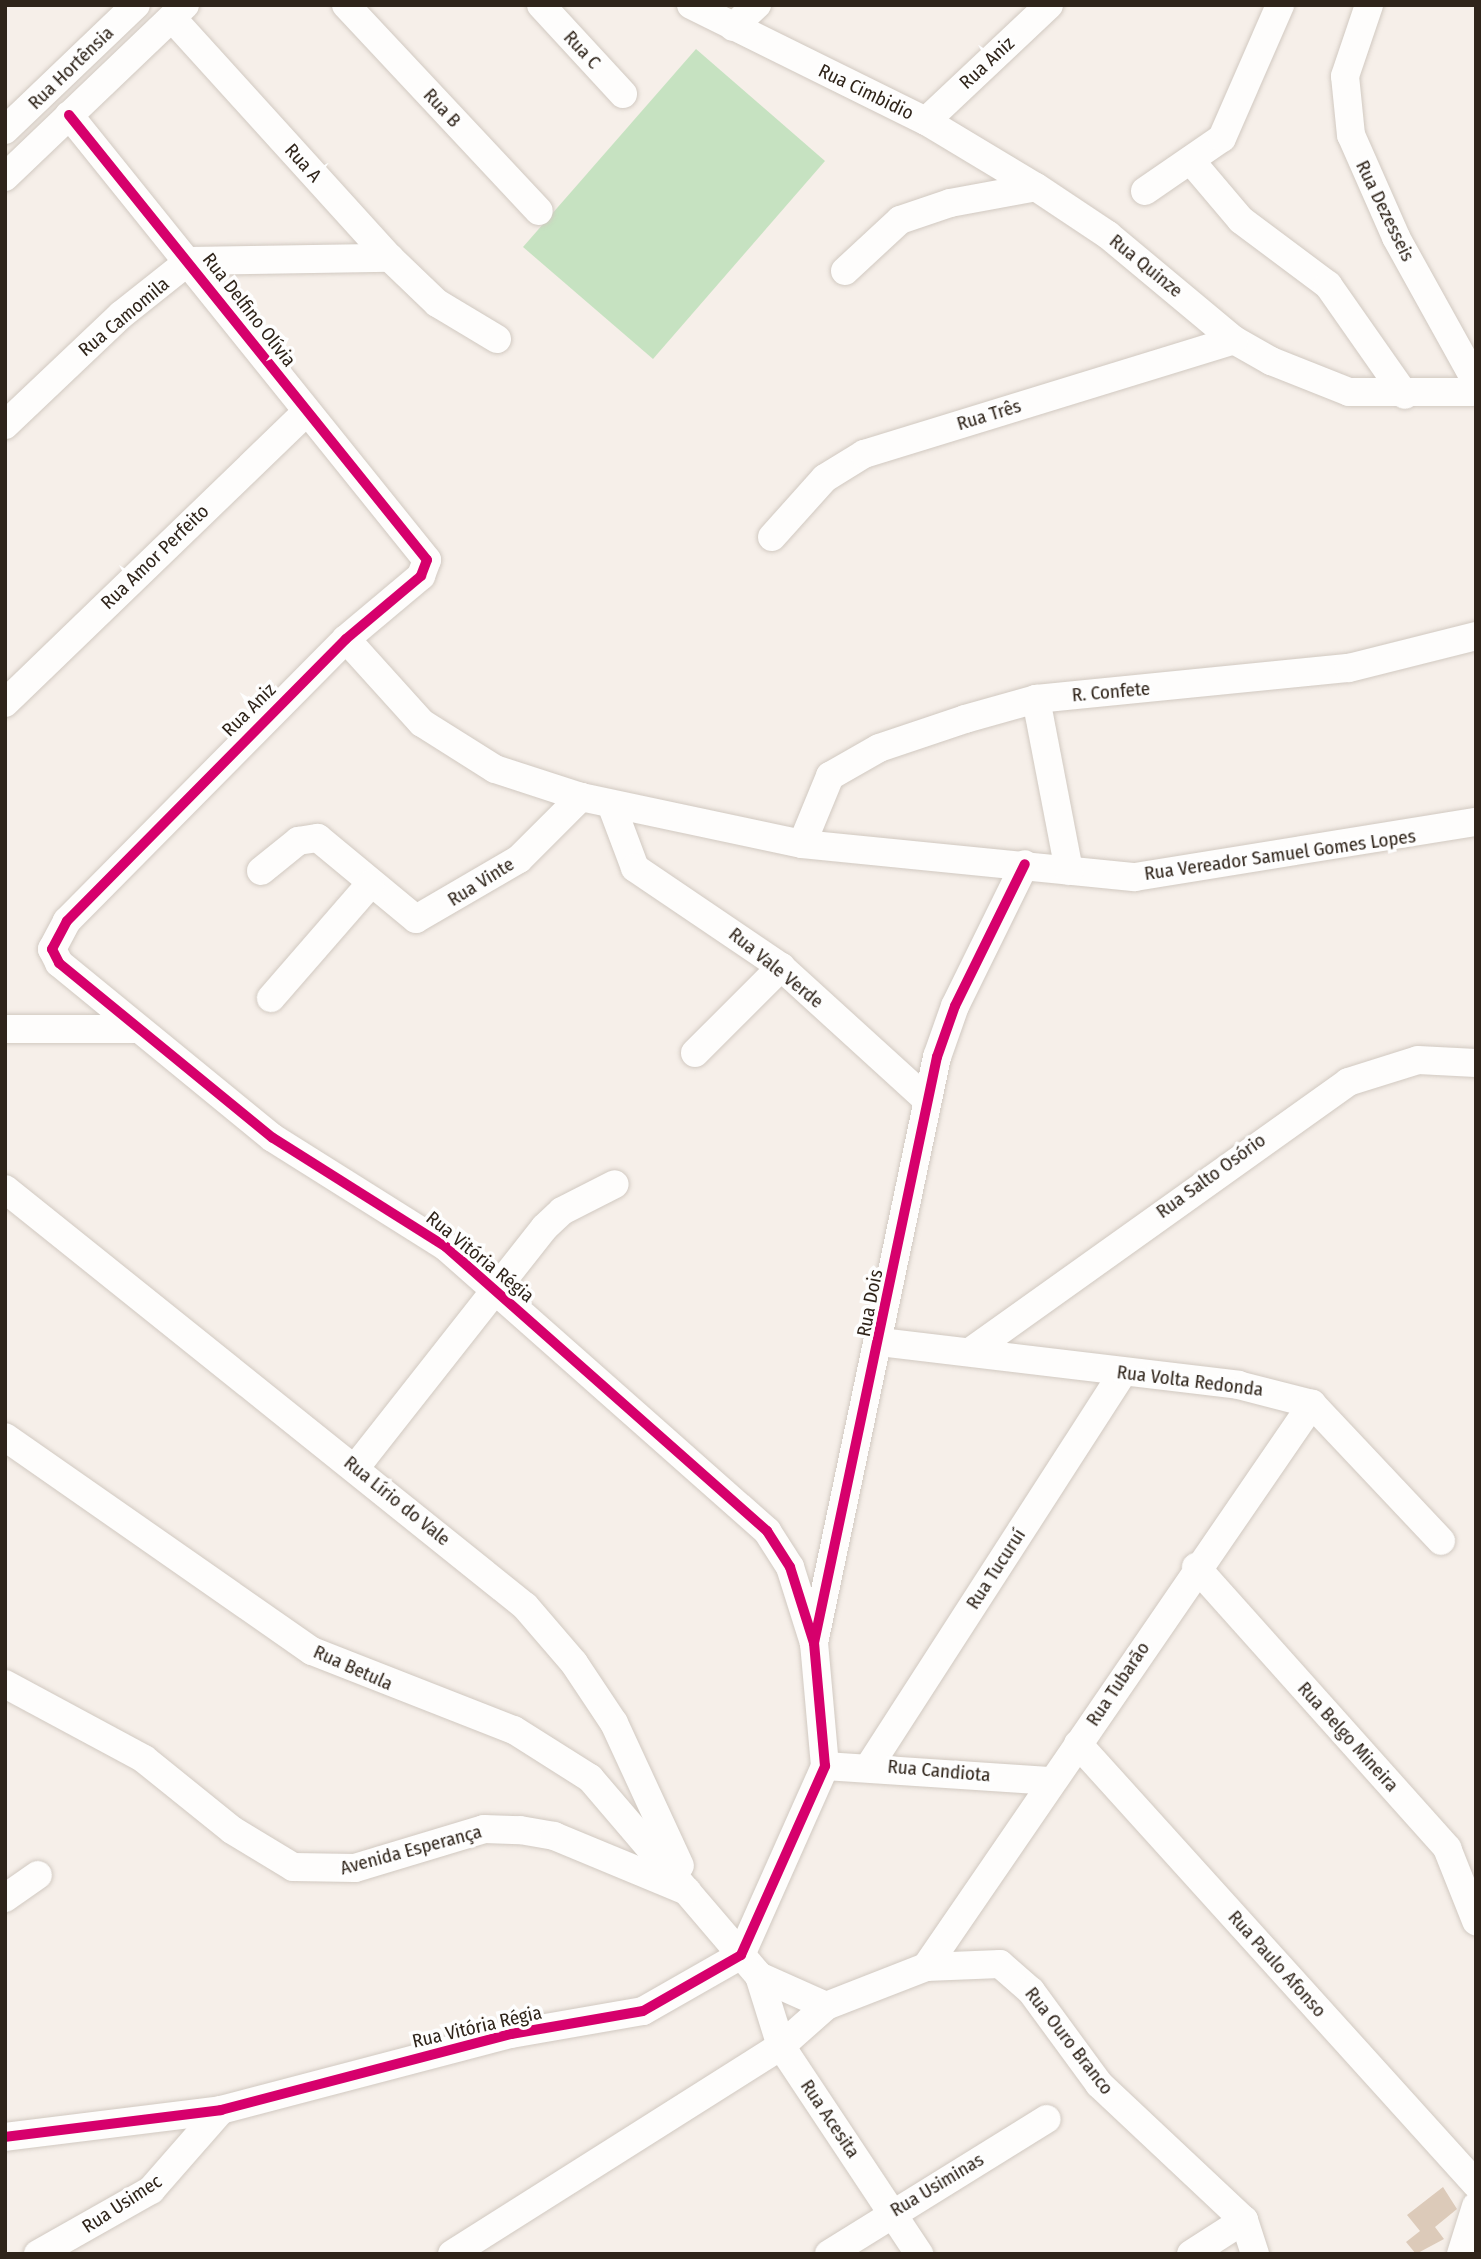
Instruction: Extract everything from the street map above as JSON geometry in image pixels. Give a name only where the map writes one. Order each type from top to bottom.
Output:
[{"type":"street","name":"Rua Hortênsia","points":[[5,130],[136,5]]},
{"type":"street","name":"Rua B","points":[[346,5],[539,211]]},
{"type":"street","name":"Rua C","points":[[541,5],[623,94]]},
{"type":"street","name":"Rua Cimbidio","points":[[691,5],[926,121],[1036,187]]},
{"type":"street","points":[[733,27],[757,5]]},
{"type":"street","name":"Rua Aniz","points":[[926,121],[1049,5]]},
{"type":"street","points":[[1145,191],[1191,161],[1228,130],[1280,5]]},
{"type":"street","name":"Rua Dezesseis","points":[[1369,5],[1345,76],[1345,112],[1358,156],[1395,237],[1474,379],[1475,390],[1460,393]]},
{"type":"street","name":"Rua Hortênsia","points":[[5,177],[178,12]]},
{"type":"street","name":"Rua A","points":[[178,12],[390,258],[437,303],[497,339]]},
{"type":"street","name":"Rua Delfino Olívia","points":[[69,115],[189,261],[306,412],[403,525]]},
{"type":"street","points":[[1191,161],[1241,220],[1328,285],[1405,395]]},
{"type":"street","points":[[845,271],[901,220],[950,203],[1036,187]]},
{"type":"street","name":"Rua Quinze","points":[[1036,187],[1108,235],[1234,340],[1329,386],[1405,395],[1460,393]]},
{"type":"street","points":[[189,261],[390,258]]},
{"type":"street","name":"Rua Camomila","points":[[5,425],[121,315],[189,261]]},
{"type":"street","name":"Rua Três","points":[[772,537],[825,478],[864,454],[1234,340]]},
{"type":"street","name":"Rua Amor Perfeito","points":[[5,703],[306,412]]},
{"type":"street","name":"Rua Aniz","points":[[67,921],[346,639],[426,569],[423,551],[403,525]]},
{"type":"street","name":"R. Confete","points":[[802,844],[818,795],[849,761],[1036,699],[1349,668],[1476,636]]},
{"type":"street","name":"Rua Vereador Samuel Gomes Lopes","points":[[346,639],[443,740],[495,769],[581,797],[802,844],[1026,864],[1069,871],[1178,874],[1476,822]]},
{"type":"street","points":[[1036,699],[1069,871]]},
{"type":"street","name":"Rua Vinte","points":[[261,871],[313,837],[411,918],[421,917],[519,859],[581,797]]},
{"type":"street","name":"Rua Vale Verde","points":[[611,804],[635,867],[781,967],[927,1100]]},
{"type":"street","name":"Rua Dois","points":[[825,1766],[814,1643],[880,1342],[927,1100],[955,1006],[1026,864]]},
{"type":"street","points":[[271,998],[370,884]]},
{"type":"street","name":"Rua Vitória Régia","points":[[67,921],[52,948],[59,962],[273,1138],[421,1229],[497,1292],[776,1541],[814,1643]]},
{"type":"street","points":[[695,1053],[781,967]]},
{"type":"street","points":[[5,1029],[138,1029]]},
{"type":"street","name":"Rua Salto Osório","points":[[970,1352],[1348,1082],[1418,1060],[1476,1063]]},
{"type":"street","points":[[356,1467],[554,1218],[615,1184]]},
{"type":"street","name":"Rua Lírio do Vale","points":[[5,1189],[498,1582],[574,1663],[614,1723],[693,1894]]},
{"type":"street","name":"Rua Volta Redonda","points":[[880,1342],[1248,1387],[1312,1404]]},
{"type":"street","name":"Rua Tucuruí","points":[[870,1765],[1123,1373]]},
{"type":"street","points":[[1312,1404],[1441,1541]]},
{"type":"street","name":"Rua Tubarão","points":[[926,1967],[1196,1567],[1312,1404]]},
{"type":"street","name":"Rua Betula","points":[[5,1437],[312,1651],[493,1721],[562,1756],[606,1794],[693,1894]]},
{"type":"street","name":"Rua Belgo Mineira","points":[[1196,1567],[1447,1848],[1476,1921]]},
{"type":"street","name":"Avenida Esperança","points":[[5,1684],[144,1759],[232,1830],[293,1867],[355,1868],[484,1829],[520,1829],[554,1836],[693,1894]]},
{"type":"street","name":"Rua Paulo Afonso","points":[[1078,1744],[1476,2184]]},
{"type":"street","name":"Rua Candiota","points":[[825,1766],[870,1765],[1052,1781]]},
{"type":"street","points":[[741,1955],[825,1766]]},
{"type":"street","points":[[5,1898],[38,1874]]},
{"type":"street","points":[[693,1894],[759,1976],[826,2006]]},
{"type":"street","name":"Rua Vitória Régia","points":[[5,2137],[221,2110],[510,2034],[643,2011],[741,1955]]},
{"type":"street","name":"Rua Ouro Branco","points":[[452,2254],[781,2046],[826,2006],[926,1967],[983,1960],[1014,1973],[1099,2084],[1244,2220],[1255,2254]]},
{"type":"street","name":"Rua Acesita","points":[[759,1976],[781,2046],[919,2254]]},
{"type":"street","name":"Rua Usimec","points":[[38,2254],[151,2190],[221,2110]]},
{"type":"street","name":"Rua Usiminas","points":[[829,2254],[1047,2119]]},
{"type":"street","points":[[1461,2254],[1476,2206]]},
{"type":"street","points":[[1191,2254],[1244,2220]]},
{"type":"green space","points":[[696,49],[825,161],[653,359],[523,247]]},
{"type":"building","points":[[1443,2187],[1457,2209],[1435,2227],[1444,2239],[1416,2254],[1406,2242],[1420,2231],[1407,2215]]},
{"type":"cycle path","points":[[69,115],[427,560],[421,576],[346,639],[67,921],[52,949],[59,963],[273,1138],[446,1247],[767,1531],[790,1567],[814,1643]]},
{"type":"cycle path","points":[[5,2137],[221,2110],[511,2034],[643,2011],[741,1955],[825,1766],[814,1643],[937,1057],[955,1006],[1025,864]]}]
